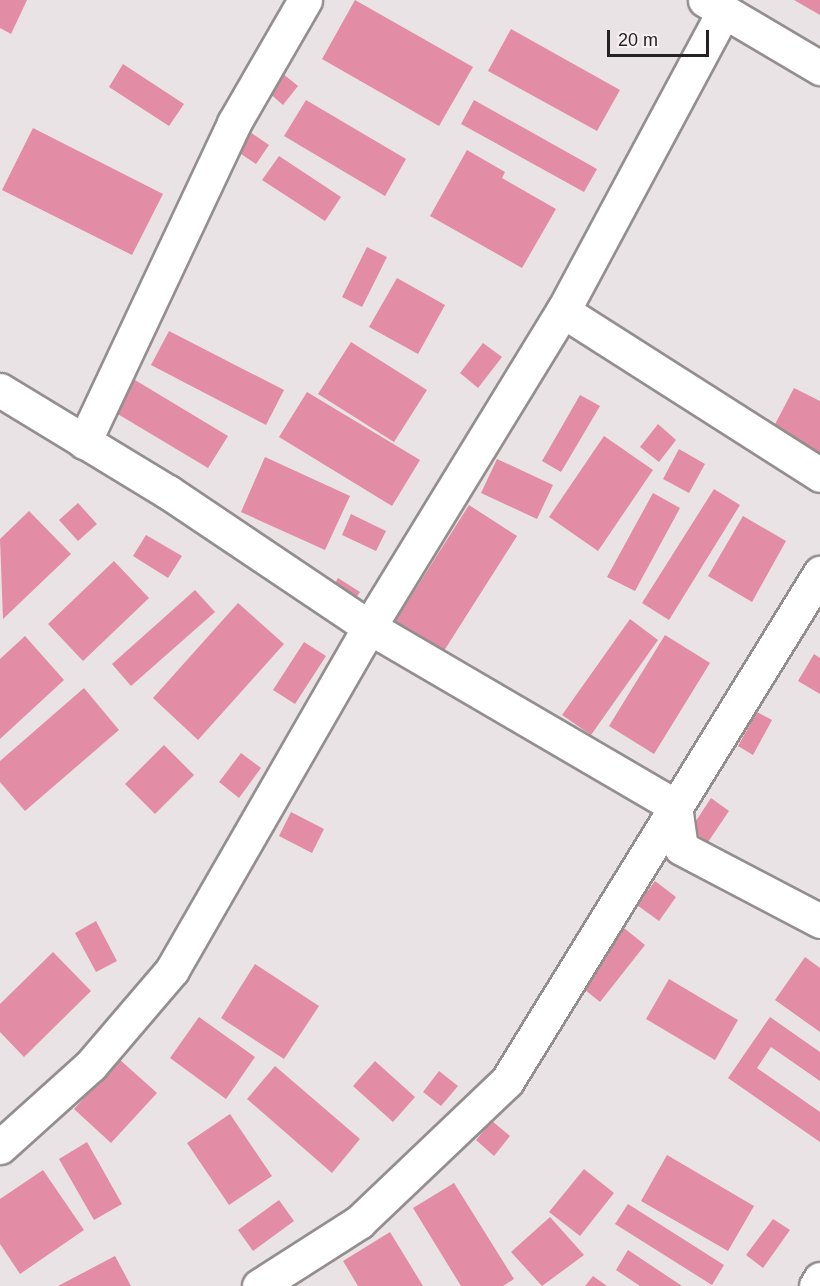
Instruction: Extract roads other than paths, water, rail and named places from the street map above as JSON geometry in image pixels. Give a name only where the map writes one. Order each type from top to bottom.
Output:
[{"type":"street","points":[[84,442],[234,123],[305,0]]},
{"type":"street","points":[[0,1147],[91,1065],[172,970],[369,627],[563,311],[714,6],[820,68]]},
{"type":"street","points":[[563,311],[820,475]]},
{"type":"street","points":[[0,390],[369,627],[675,806]]},
{"type":"street","points":[[259,1286],[359,1222],[507,1081],[820,573]]},
{"type":"street","points":[[675,806],[681,848],[820,921]]},
{"type":"street","points":[[816,1286],[820,1279]]}]
